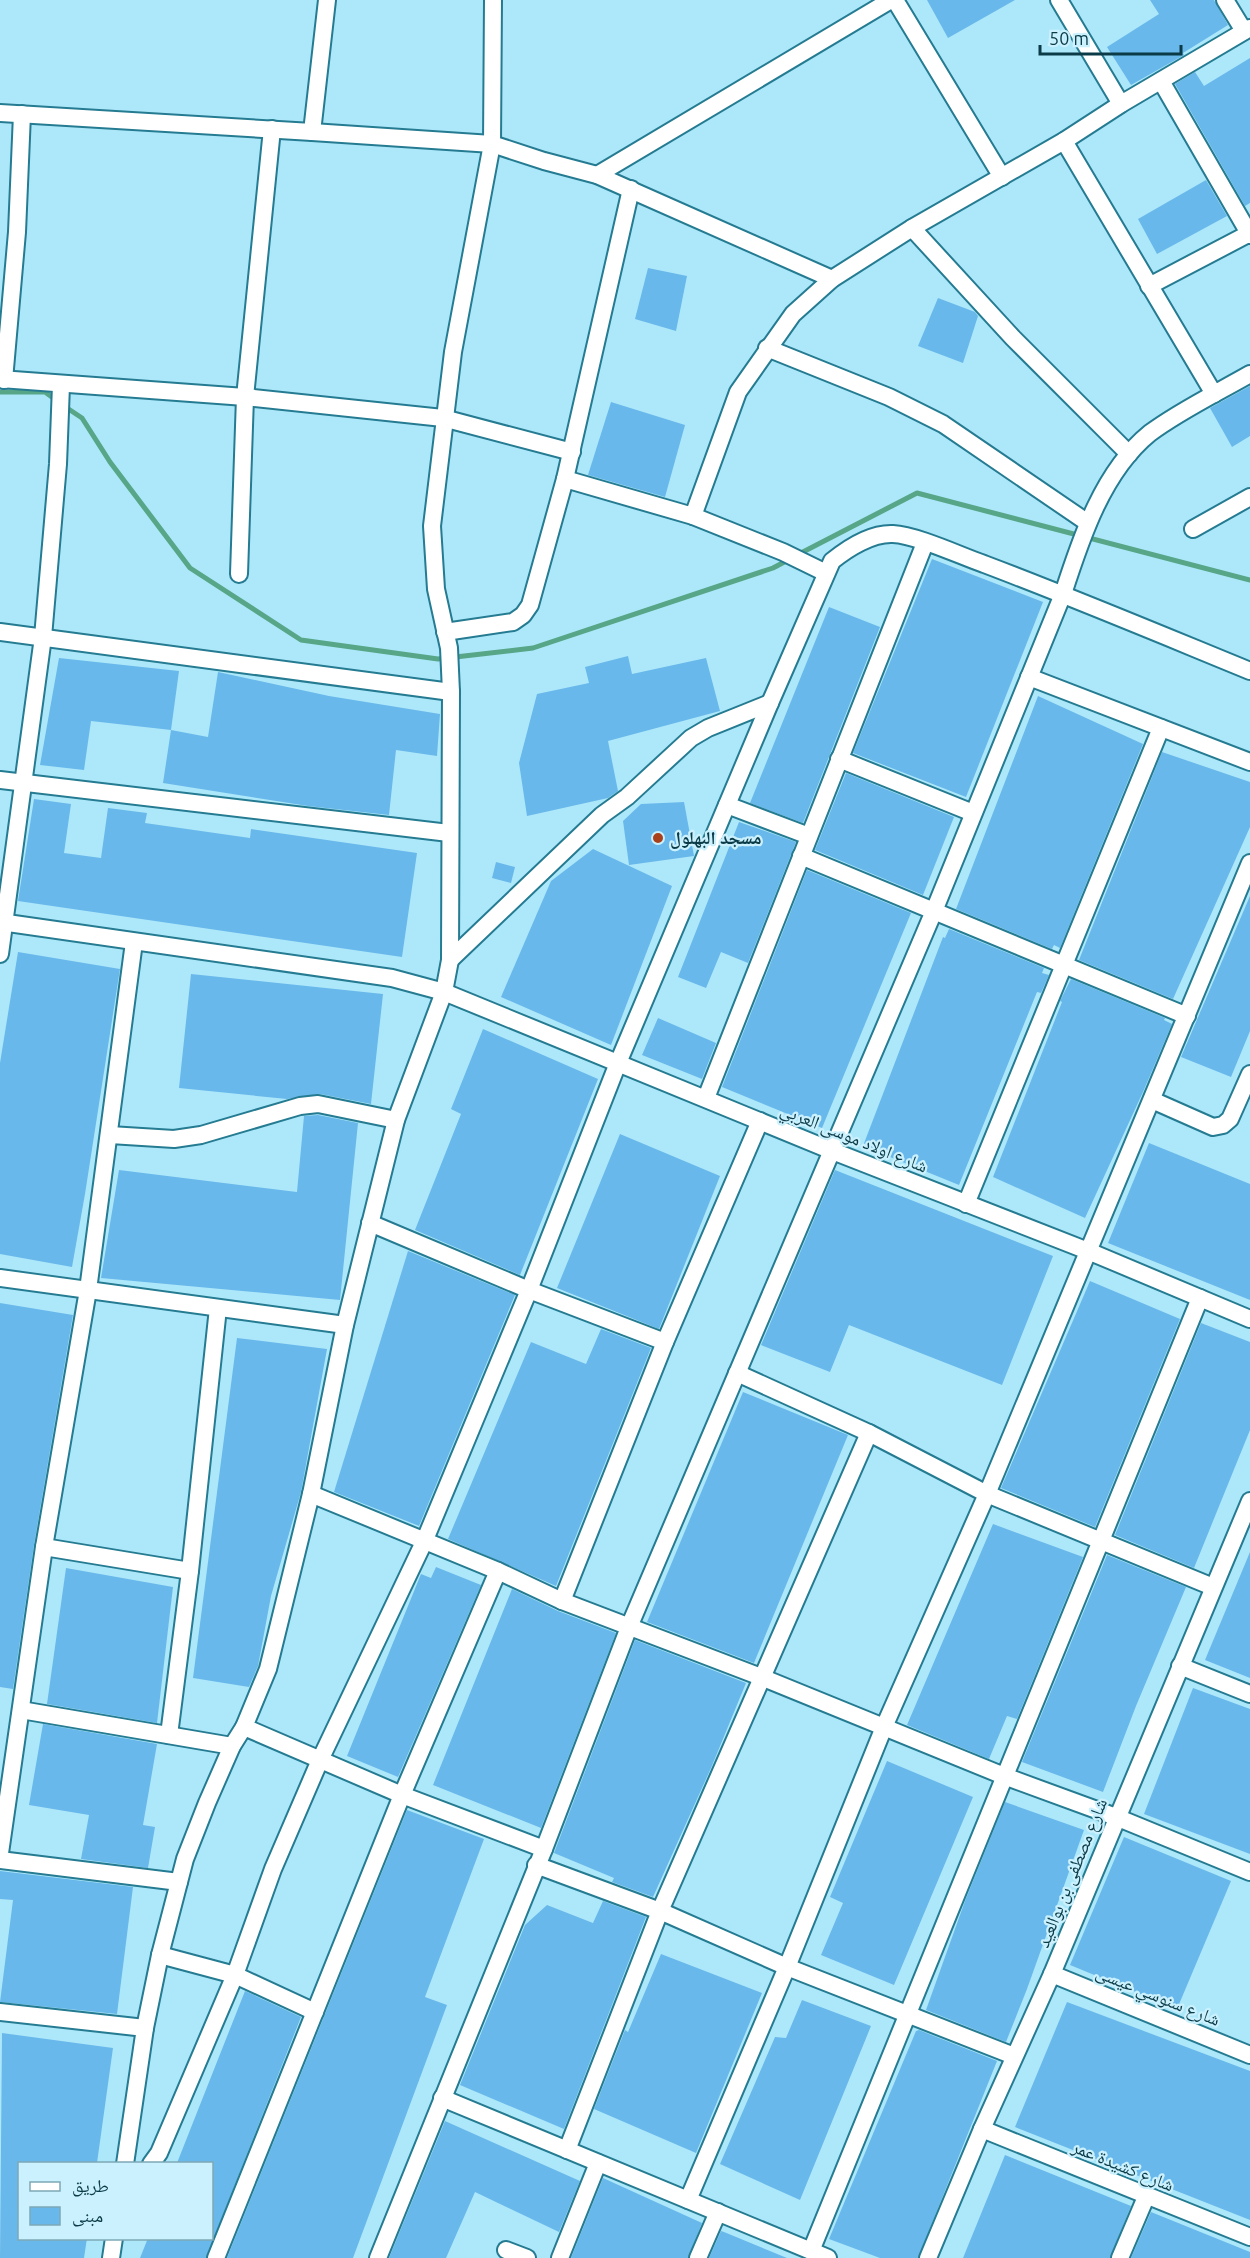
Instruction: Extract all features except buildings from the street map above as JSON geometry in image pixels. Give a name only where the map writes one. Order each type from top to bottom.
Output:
[{"type":"street","points":[[312,132],[327,0]]},
{"type":"street","points":[[125,2162],[145,2028],[160,1955],[179,1882],[192,1840],[268,1669],[311,1494],[345,1325],[396,1120],[444,992],[450,960],[450,668],[447,640],[436,589],[432,526],[443,418],[453,352],[492,144],[493,0]]},
{"type":"street","points":[[597,175],[893,0],[1002,177]]},
{"type":"street","points":[[1059,0],[1121,104]]},
{"type":"street","points":[[693,516],[738,392],[793,314],[832,279],[912,228],[1064,141],[1121,104],[1247,30],[1225,0]]},
{"type":"street","points":[[1149,286],[1250,233],[1161,81]]},
{"type":"street","points":[[0,113],[492,144],[597,175],[832,279]]},
{"type":"street","points":[[22,114],[16,232],[2,380],[245,398],[443,418],[572,452]]},
{"type":"street","points":[[238,574],[245,398],[272,129]]},
{"type":"street","points":[[1064,141],[1214,394]]},
{"type":"street","points":[[447,640],[513,622],[523,615],[530,604],[566,479],[631,189]]},
{"type":"street","points":[[912,228],[1012,338],[1129,454]]},
{"type":"street","points":[[767,348],[889,397],[943,424],[1088,523]]},
{"type":"street","points":[[378,2258],[544,1849],[629,1627],[934,911],[1063,594],[1088,523],[1104,491],[1129,454],[1150,434],[1250,374]]},
{"type":"street","points":[[0,954],[2,922],[25,784],[43,637],[58,464],[61,385]]},
{"type":"street","points":[[566,479],[693,516],[783,552],[826,573]]},
{"type":"street","points":[[1193,529],[1250,497]]},
{"type":"street","points":[[152,2162],[159,2153],[235,1976],[273,1869],[320,1760],[424,1542],[529,1290],[618,1063],[832,561],[844,551],[877,536],[894,534],[925,543],[1063,594],[1250,671]]},
{"type":"street","points":[[706,1098],[925,543]]},
{"type":"street","points":[[0,632],[451,693]]},
{"type":"street","points":[[1029,677],[1250,762]]},
{"type":"street","points":[[450,960],[602,815],[627,797],[692,738],[708,728],[770,703]]},
{"type":"street","points":[[966,1204],[1161,728]]},
{"type":"street","points":[[839,759],[973,813]]},
{"type":"street","points":[[0,780],[449,833]]},
{"type":"street","points":[[727,805],[809,836]]},
{"type":"street","points":[[801,856],[1187,1016]]},
{"type":"street","points":[[688,2200],[787,1966],[884,1727],[987,1494],[1250,863]]},
{"type":"street","name":"شارع اولاد موسى العربي","points":[[2,922],[392,978],[444,992],[831,1150],[1088,1251],[1250,1319]]},
{"type":"street","points":[[0,1853],[44,1546],[88,1290],[134,942]]},
{"type":"street","points":[[1152,1100],[1213,1127],[1223,1125],[1245,1101],[1250,1074]]},
{"type":"street","points":[[110,1135],[174,1139],[201,1135],[300,1106],[318,1104],[396,1120]]},
{"type":"street","points":[[562,1601],[665,1342],[760,1121]]},
{"type":"street","points":[[370,1223],[529,1290],[665,1342]]},
{"type":"street","points":[[0,1278],[345,1325]]},
{"type":"street","points":[[811,2251],[1200,1298]]},
{"type":"street","points":[[169,1735],[190,1571],[218,1308]]},
{"type":"street","points":[[738,1372],[869,1433],[987,1494],[1213,1587]]},
{"type":"street","points":[[567,2150],[660,1911],[869,1433]]},
{"type":"street","points":[[311,1494],[498,1571],[562,1601],[761,1677],[1004,1776],[1116,1817],[1250,1872]]},
{"type":"street","name":"شارع مصطفى بن بوالعيد","points":[[928,2258],[982,2129],[1052,1974],[1213,1587],[1249,1507]]},
{"type":"street","points":[[44,1546],[190,1571]]},
{"type":"street","points":[[216,2258],[402,1795],[498,1571]]},
{"type":"street","points":[[1180,1666],[1250,1694]]},
{"type":"street","points":[[21,1710],[232,1746]]},
{"type":"street","points":[[244,1727],[402,1795],[544,1849]]},
{"type":"street","points":[[0,1860],[179,1882]]},
{"type":"street","points":[[536,1865],[660,1911],[787,1966],[1014,2056]]},
{"type":"street","points":[[160,1955],[235,1976],[315,2012]]},
{"type":"street","name":"شارع سنوسي عيسى","points":[[1052,1974],[1250,2055]]},
{"type":"street","points":[[0,2012],[145,2028]]},
{"type":"street","points":[[442,2098],[828,2258]]},
{"type":"street","name":"شارع كشيدة عمر","points":[[982,2129],[1250,2237]]},
{"type":"street","points":[[560,2258],[598,2163]]},
{"type":"street","points":[[1120,2258],[1146,2197]]},
{"type":"street","points":[[698,2258],[718,2212]]},
{"type":"street","points":[[111,2258],[114,2240]]},
{"type":"street","points":[[506,2250],[527,2258]]},
{"type":"waterway","points":[[0,392],[45,392],[56,400]]},
{"type":"waterway","points":[[64,406],[82,418],[110,462],[190,568],[301,640],[438,659],[533,648],[773,568],[790,559]]},
{"type":"waterway","points":[[799,554],[917,493],[1250,580]]},
{"type":"place","name":"مسجد البهلول","points":[[658,838]]}]
